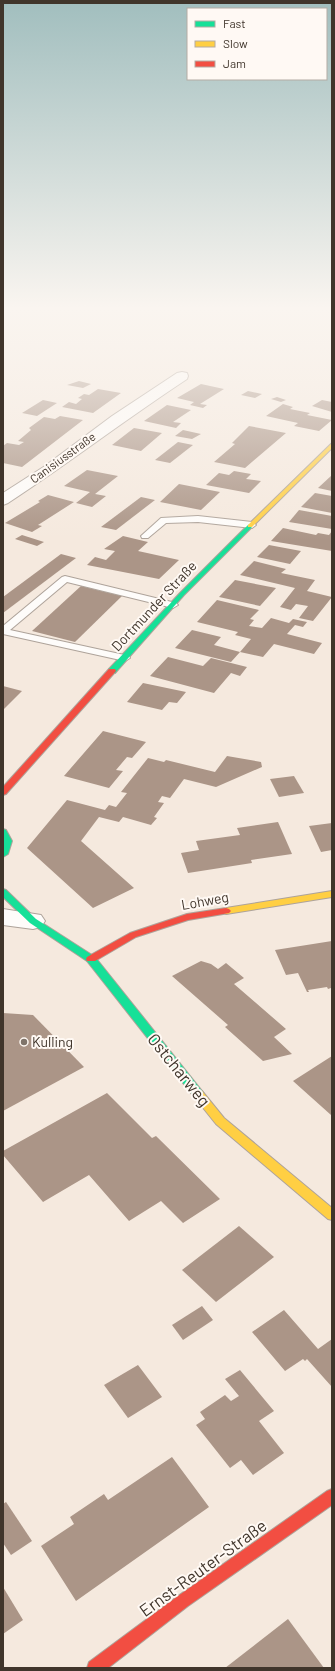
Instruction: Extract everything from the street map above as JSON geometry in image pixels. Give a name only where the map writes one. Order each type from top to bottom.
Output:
[{"type":"main road","name":"Dortmunder Straße","points":[[3,792],[172,605],[332,445]]},
{"type":"main road","points":[[3,832],[7,842],[3,854]]},
{"type":"main road","name":"Ostcharweg","points":[[3,892],[33,920],[91,959],[220,1121],[332,1215]]},
{"type":"main road","name":"Lohweg","points":[[91,959],[133,935],[187,917],[332,894]]},
{"type":"main road","name":"Ernst-Reuter-Straße","points":[[95,1668],[183,1601],[332,1496]]},
{"type":"street","name":"Canisiusstraße","points":[[3,500],[50,469],[117,419],[170,384]]},
{"type":"street","points":[[3,918],[33,920]]},
{"type":"lane","points":[[145,536],[164,520],[198,520],[252,525]]},
{"type":"lane","points":[[3,631],[65,579],[172,605]]},
{"type":"lane","points":[[3,631],[124,658]]},
{"type":"building","points":[[70,384],[91,384],[83,388],[67,385]]},
{"type":"building","points":[[201,384],[224,389],[200,404],[207,405],[203,408],[190,405],[194,402],[177,398]]},
{"type":"building","points":[[98,389],[121,393],[93,413],[62,407],[69,402],[76,404],[82,399],[78,398],[84,394],[89,395]]},
{"type":"building","points":[[248,391],[262,394],[255,398],[241,395]]},
{"type":"building","points":[[277,397],[286,400],[281,402],[271,399]]},
{"type":"building","points":[[43,400],[57,403],[37,416],[22,413]]},
{"type":"building","points":[[322,400],[332,402],[332,412],[312,406]]},
{"type":"building","points":[[283,404],[293,407],[290,409],[310,413],[307,415],[332,420],[319,431],[294,426],[298,423],[266,416]]},
{"type":"building","points":[[167,405],[191,410],[173,422],[181,423],[176,428],[144,421]]},
{"type":"building","points":[[60,416],[83,420],[22,467],[3,463],[3,446],[7,443],[19,445],[24,442],[18,441],[31,430],[29,428],[44,417],[55,419]]},
{"type":"building","points":[[249,426],[286,433],[245,468],[214,462],[235,444],[232,443]]},
{"type":"building","points":[[134,428],[162,433],[141,451],[112,445]]},
{"type":"building","points":[[183,430],[201,434],[192,439],[175,436]]},
{"type":"building","points":[[178,442],[193,445],[170,463],[155,460]]},
{"type":"building","points":[[87,470],[118,476],[95,494],[106,496],[92,507],[76,503],[90,492],[64,486]]},
{"type":"building","points":[[234,471],[251,474],[246,479],[261,481],[249,493],[206,485],[219,473],[229,475]]},
{"type":"building","points":[[332,475],[332,491],[318,488]]},
{"type":"building","points":[[179,484],[220,492],[201,510],[160,502]]},
{"type":"building","points":[[315,493],[332,496],[332,513],[301,507]]},
{"type":"building","points":[[48,495],[74,502],[38,525],[42,526],[32,532],[5,523],[40,502],[38,501]]},
{"type":"building","points":[[141,497],[155,500],[116,530],[101,527]]},
{"type":"building","points":[[299,510],[332,516],[332,529],[289,522]]},
{"type":"building","points":[[283,528],[316,535],[318,533],[329,535],[332,531],[332,551],[271,541]]},
{"type":"building","points":[[22,535],[44,542],[37,546],[15,539]]},
{"type":"building","points":[[123,536],[148,542],[138,551],[179,560],[159,579],[87,565],[95,557],[106,560],[115,551],[104,549]]},
{"type":"building","points":[[269,545],[301,551],[290,564],[257,557]]},
{"type":"building","points":[[61,554],[76,558],[3,613],[3,597]]},
{"type":"building","points":[[254,561],[286,569],[281,573],[315,580],[307,591],[332,597],[313,621],[299,618],[308,606],[296,604],[291,610],[280,607],[295,588],[240,575]]},
{"type":"building","points":[[235,580],[276,588],[260,606],[219,597]]},
{"type":"building","points":[[81,586],[122,596],[75,642],[32,631]]},
{"type":"building","points":[[217,600],[259,610],[250,619],[254,620],[249,626],[262,628],[271,618],[289,623],[293,619],[307,622],[303,627],[295,625],[287,634],[322,643],[314,654],[274,644],[263,657],[240,652],[251,639],[235,635],[238,632],[197,622]]},
{"type":"building","points":[[192,630],[221,637],[214,645],[240,652],[231,662],[175,648]]},
{"type":"building","points":[[168,657],[203,666],[211,658],[247,667],[240,676],[231,673],[214,693],[150,676]]},
{"type":"building","points":[[143,683],[186,692],[177,703],[169,702],[162,710],[127,702]]},
{"type":"building","points":[[3,686],[22,691],[3,710]]},
{"type":"building","points":[[103,731],[146,742],[132,758],[127,757],[116,770],[123,771],[109,788],[64,776]]},
{"type":"building","points":[[227,756],[261,762],[262,767],[216,787],[184,779],[170,798],[162,796],[158,802],[164,803],[154,817],[157,818],[151,825],[123,817],[119,822],[99,817],[81,841],[134,888],[93,908],[27,848],[67,800],[105,810],[109,805],[116,807],[127,793],[121,792],[148,758],[164,762],[166,760],[215,772]]},
{"type":"building","points":[[294,776],[304,793],[279,797],[270,779]]},
{"type":"building","points":[[278,822],[292,854],[251,860],[252,863],[188,873],[181,853],[199,850],[196,841],[240,835],[237,828]]},
{"type":"building","points":[[332,823],[332,850],[321,852],[309,826]]},
{"type":"building","points":[[332,941],[331,988],[328,989],[327,987],[308,990],[309,992],[307,992],[298,973],[286,975],[275,950]]},
{"type":"building","points":[[201,961],[211,964],[218,969],[226,963],[244,978],[234,984],[286,1029],[274,1037],[292,1054],[263,1061],[225,1027],[228,1025],[172,976]]},
{"type":"building","points":[[3,1013],[33,1015],[84,1067],[3,1111]]},
{"type":"building","points":[[332,1056],[332,1114],[331,1115],[293,1081]]},
{"type":"building","points":[[107,1093],[152,1138],[156,1136],[220,1199],[183,1223],[161,1201],[129,1221],[89,1175],[43,1202],[3,1155],[3,1151]]},
{"type":"building","points":[[239,1226],[274,1257],[216,1302],[182,1270]]},
{"type":"building","points":[[202,1306],[213,1320],[183,1340],[172,1325]]},
{"type":"building","points":[[284,1310],[318,1349],[332,1339],[332,1387],[307,1359],[305,1361],[303,1359],[285,1371],[252,1332]]},
{"type":"building","points":[[138,1365],[162,1397],[128,1418],[104,1385]]},
{"type":"building","points":[[240,1370],[274,1411],[259,1421],[284,1453],[253,1475],[241,1460],[230,1468],[196,1425],[205,1419],[200,1412],[225,1395],[231,1401],[239,1396],[225,1379]]},
{"type":"building","points":[[172,1457],[209,1507],[76,1601],[41,1546],[74,1524],[70,1517],[104,1494],[108,1500]]},
{"type":"building","points":[[6,1502],[32,1541],[11,1555],[3,1543],[3,1504]]},
{"type":"building","points":[[3,1587],[23,1620],[3,1634]]},
{"type":"building","points":[[288,1619],[324,1668],[225,1668]]},
{"type":"traffic: fast","points":[[112,671],[182,594],[250,526]]},
{"type":"traffic: fast","points":[[3,832],[7,841],[3,854]]},
{"type":"traffic: fast","points":[[3,892],[33,921],[91,959],[198,1094]]},
{"type":"traffic: slow","points":[[250,526],[332,445]]},
{"type":"traffic: slow","points":[[226,911],[332,894]]},
{"type":"traffic: slow","points":[[198,1094],[220,1121],[332,1215]]},
{"type":"traffic: jam","points":[[3,792],[112,671]]},
{"type":"traffic: jam","points":[[91,959],[133,935],[187,917],[226,911]]},
{"type":"traffic: jam","points":[[95,1668],[183,1601],[332,1496]]},
{"type":"place","name":"Kulling","points":[[24,1042]]}]
